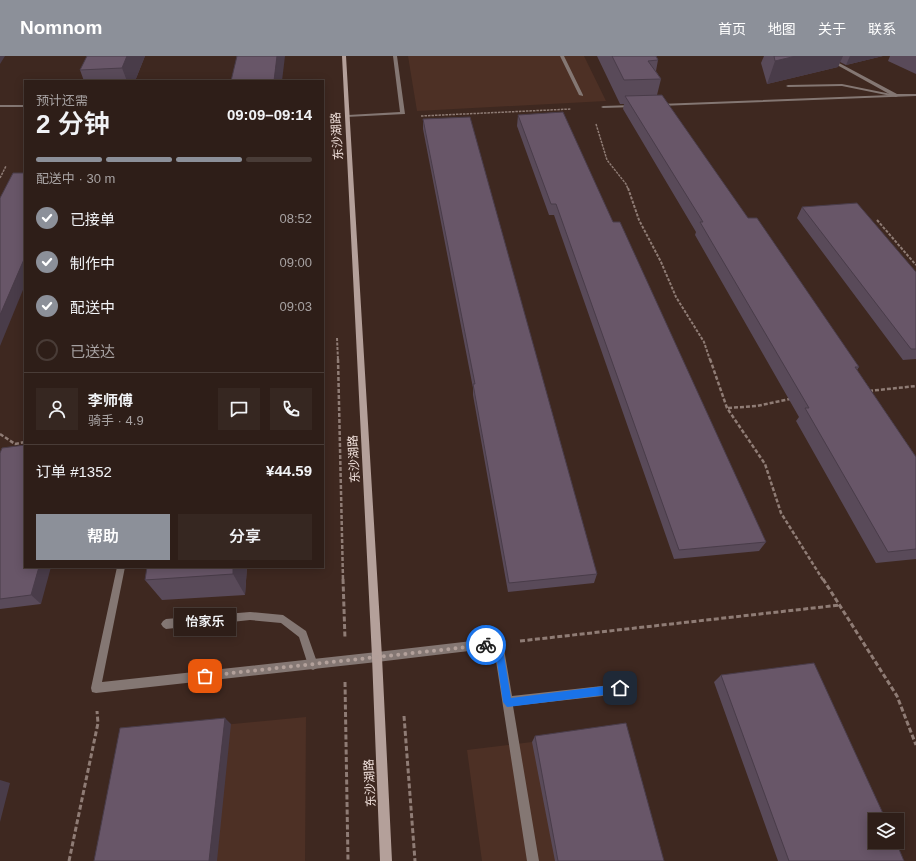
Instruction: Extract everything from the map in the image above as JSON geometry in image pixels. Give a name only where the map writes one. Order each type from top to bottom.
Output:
[{"type":"main road","name":"东沙湖路","points":[[344,56],[377,657],[386,861]]},
{"type":"street","points":[[348,116],[403,113],[395,56]]},
{"type":"street","points":[[562,56],[581,95]]},
{"type":"street","points":[[823,56],[896,96]]},
{"type":"street","points":[[788,86],[842,85],[896,96]]},
{"type":"street","points":[[651,106],[916,96]]},
{"type":"street","points":[[0,106],[24,106]]},
{"type":"street","points":[[603,107],[643,106]]},
{"type":"street","points":[[121,568],[96,688],[313,666],[498,643],[533,861]]},
{"type":"street","points":[[166,624],[250,616],[283,619],[303,634],[313,666]]},
{"type":"street","points":[[507,702],[620,688]]},
{"type":"path","points":[[418,116],[603,107]]},
{"type":"path","points":[[592,108],[597,130],[607,160],[626,184],[639,220],[661,262],[676,297],[704,342],[727,408],[765,464],[781,513],[898,696],[916,744]]},
{"type":"path","points":[[0,178],[6,166]]},
{"type":"path","points":[[877,220],[916,264]]},
{"type":"path","points":[[337,336],[346,661],[348,861]]},
{"type":"path","points":[[863,391],[916,386]]},
{"type":"path","points":[[727,408],[757,406],[795,398]]},
{"type":"path","points":[[0,434],[15,444],[24,442]]},
{"type":"path","points":[[498,643],[840,605]]},
{"type":"path","points":[[69,861],[98,723],[96,688]]},
{"type":"shaded area","points":[[408,56],[584,56],[606,101],[417,111]]},
{"type":"shaded area","points":[[306,717],[305,861],[105,861],[130,734]]},
{"type":"shaded area","points":[[532,742],[657,861],[482,861],[467,750]]},
{"type":"building","points":[[87,56],[127,56],[122,68],[80,70]]},
{"type":"building","points":[[237,56],[277,56],[274,80],[231,80]]},
{"type":"building","points":[[612,56],[656,56],[658,60],[648,61],[661,79],[624,80]]},
{"type":"building","points":[[774,56],[796,56],[775,61]]},
{"type":"building","points":[[662,95],[748,218],[757,218],[859,367],[855,367],[916,457],[916,549],[888,552],[805,408],[809,408],[700,222],[703,222],[625,96]]},
{"type":"building","points":[[563,112],[613,222],[620,222],[766,542],[679,550],[556,204],[551,204],[518,115]]},
{"type":"building","points":[[470,117],[597,574],[509,583],[473,384],[475,384],[423,119]]},
{"type":"building","points":[[13,173],[24,173],[24,259],[0,315],[0,198]]},
{"type":"building","points":[[857,203],[916,272],[916,349],[911,349],[802,207]]},
{"type":"building","points":[[24,445],[24,568],[39,568],[31,595],[0,599],[0,453],[2,448]]},
{"type":"building","points":[[147,568],[233,568],[233,574],[145,580]]},
{"type":"building","points":[[814,663],[883,813],[868,813],[868,849],[899,849],[904,861],[789,861],[721,675]]},
{"type":"building","points":[[225,718],[209,861],[94,861],[120,728]]},
{"type":"building","points":[[626,723],[664,861],[558,861],[535,736]]},
{"type":"way so far","points":[[205,676],[313,666],[399,654],[430,652],[486,645]]},
{"type":"place","name":"怡家乐","points":[[205,676]]},
{"type":"route","points":[[486,645],[498,643],[507,702],[620,688]]}]
